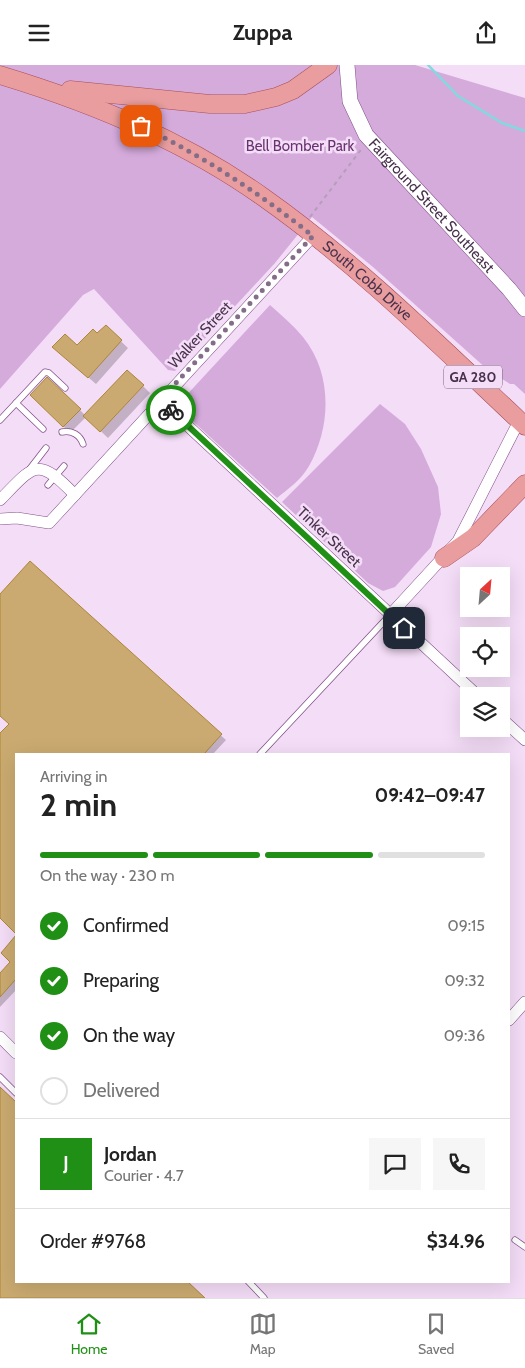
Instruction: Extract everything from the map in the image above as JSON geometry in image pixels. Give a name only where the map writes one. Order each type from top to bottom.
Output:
[{"type":"main road","points":[[39,87],[202,103],[245,104],[276,97],[293,90],[328,65]]},
{"type":"main road","name":"Fairground Street Southeast","points":[[347,65],[347,85],[351,107],[370,140],[509,289],[525,309]]},
{"type":"main road","name":"South Cobb Drive","points":[[0,75],[107,111],[174,143],[263,197],[386,296],[523,419]]},
{"type":"main road","points":[[444,558],[473,538],[525,484]]},
{"type":"street","name":"Walker Street","points":[[0,519],[17,518],[48,523],[313,236]]},
{"type":"street","name":"Tinker Street","points":[[160,400],[468,687]]},
{"type":"street","points":[[390,615],[444,558],[464,531],[523,419]]},
{"type":"street","points":[[2,493],[27,471],[44,470],[52,481],[75,495]]},
{"type":"street","points":[[510,726],[525,740]]},
{"type":"street","points":[[510,1019],[525,1002]]},
{"type":"street","points":[[0,1037],[15,1052]]},
{"type":"lane","points":[[0,419],[45,372],[50,373],[65,388]]},
{"type":"lane","points":[[16,403],[43,429]]},
{"type":"lane","points":[[62,433],[73,432],[81,438],[84,444]]},
{"type":"lane","points":[[27,471],[46,448]]},
{"type":"lane","points":[[52,481],[64,465]]},
{"type":"lane","points":[[261,753],[390,615]]},
{"type":"lane","points":[[0,1077],[15,1092]]},
{"type":"lane","points":[[515,1240],[525,1247]]},
{"type":"lane","points":[[250,1283],[264,1298]]},
{"type":"path","points":[[311,217],[370,140]]},
{"type":"green space","name":"Bell Bomber Park","points":[[0,65],[415,65],[525,98],[525,394],[514,384],[510,384],[488,370],[373,267],[312,217],[275,263],[175,371],[168,370],[94,289],[83,295],[0,389]]},
{"type":"green space","points":[[270,305],[303,337],[313,352],[320,367],[326,401],[322,435],[309,466],[290,488],[277,498],[186,415],[182,400]]},
{"type":"green space","points":[[380,404],[405,424],[421,449],[438,487],[441,514],[431,547],[395,587],[383,591],[368,583],[282,502]]},
{"type":"building","points":[[106,325],[122,340],[88,378],[52,347],[65,334],[77,345],[93,329],[97,333]]},
{"type":"building","points":[[127,370],[144,385],[100,432],[83,416]]},
{"type":"building","points":[[47,377],[81,409],[63,427],[30,395]]},
{"type":"building","points":[[30,561],[222,734],[205,753],[15,753],[15,933],[0,918],[0,733],[9,724],[0,716],[0,594]]},
{"type":"building","points":[[15,936],[15,980],[0,997],[0,973],[10,962],[1,953]]},
{"type":"building","points":[[0,1087],[15,1101],[15,1283],[189,1283],[205,1298],[0,1298]]},
{"type":"waterway","points":[[428,65],[458,96],[502,123],[525,131]]},
{"type":"way so far","points":[[141,126],[202,158],[233,177],[263,197],[313,236],[160,400],[171,410]]},
{"type":"route","points":[[171,410],[404,628]]}]
